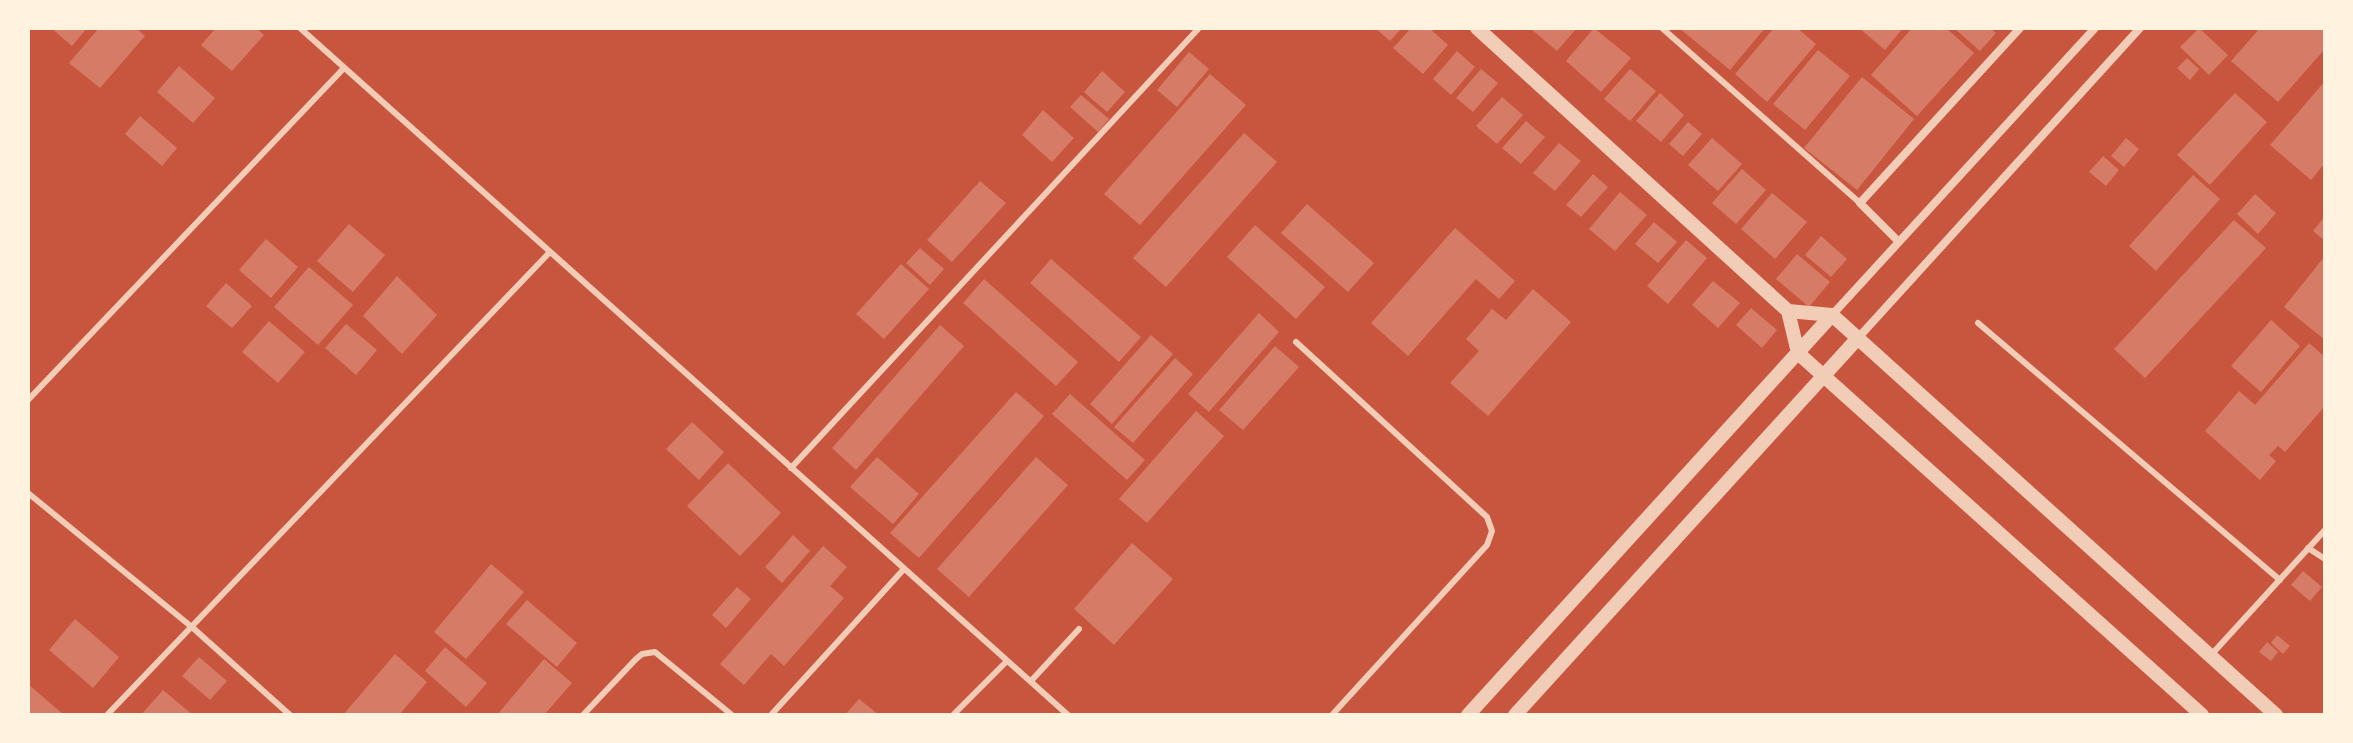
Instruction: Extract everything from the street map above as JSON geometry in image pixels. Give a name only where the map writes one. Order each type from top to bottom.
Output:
[{"type":"street","points":[[1477,28],[1788,311],[1798,353],[2202,715]]},
{"type":"street","points":[[1899,242],[1860,203],[2020,28]]},
{"type":"street","points":[[1468,715],[2095,28]]},
{"type":"street","points":[[1515,715],[2140,28]]},
{"type":"street","points":[[1788,311],[1832,315],[2276,715]]},
{"type":"lane","points":[[300,28],[1068,715]]},
{"type":"lane","points":[[791,468],[1199,28]]},
{"type":"lane","points":[[1662,28],[1860,203]]},
{"type":"lane","points":[[28,400],[344,68]]},
{"type":"lane","points":[[107,715],[549,253]]},
{"type":"lane","points":[[1978,323],[2280,580]]},
{"type":"lane","points":[[1296,342],[1487,517],[1492,531],[1487,545],[1332,715]]},
{"type":"lane","points":[[28,493],[193,628],[290,715]]},
{"type":"lane","points":[[2210,656],[2325,530]]},
{"type":"lane","points":[[2308,548],[2325,559]]},
{"type":"lane","points":[[771,715],[904,569]]},
{"type":"lane","points":[[1031,681],[1079,629]]},
{"type":"lane","points":[[583,715],[636,659],[642,654],[655,652],[732,715]]},
{"type":"lane","points":[[953,715],[1006,662]]},
{"type":"building","points":[[51,28],[87,28],[72,46]]},
{"type":"building","points":[[99,28],[136,28],[145,36],[100,88],[69,63]]},
{"type":"building","points":[[216,28],[256,28],[264,35],[232,71],[201,45]]},
{"type":"building","points":[[1375,28],[1402,28],[1390,41]]},
{"type":"building","points":[[1411,28],[1429,28],[1448,45],[1423,74],[1393,48]]},
{"type":"building","points":[[1530,28],[1577,28],[1557,51]]},
{"type":"building","points":[[1594,28],[1631,58],[1601,92],[1566,61]]},
{"type":"building","points":[[1679,28],[1765,28],[1730,70]]},
{"type":"building","points":[[1774,28],[1797,28],[1816,44],[1767,102],[1735,74]]},
{"type":"building","points":[[1859,28],[1903,28],[1885,50]]},
{"type":"building","points":[[1912,28],[1946,28],[1974,53],[1917,116],[1871,75]]},
{"type":"building","points":[[1954,28],[1990,28],[1996,33],[1980,51]]},
{"type":"building","points":[[2199,28],[2228,55],[2209,75],[2180,47]]},
{"type":"building","points":[[2260,28],[2325,28],[2325,49],[2278,102],[2231,61]]},
{"type":"building","points":[[1818,50],[1850,76],[1805,130],[1773,104]]},
{"type":"building","points":[[1457,51],[1475,67],[1451,95],[1433,79]]},
{"type":"building","points":[[1189,52],[1209,69],[1177,107],[1157,90]]},
{"type":"building","points":[[2187,58],[2199,69],[2190,80],[2177,68]]},
{"type":"building","points":[[179,66],[215,98],[193,123],[157,92]]},
{"type":"building","points":[[1481,69],[1498,83],[1473,112],[1456,98]]},
{"type":"building","points":[[1630,69],[1656,91],[1630,121],[1604,99]]},
{"type":"building","points":[[1102,71],[1125,92],[1107,112],[1084,92]]},
{"type":"building","points":[[1210,74],[1246,105],[1140,225],[1104,194]]},
{"type":"building","points":[[1862,77],[1914,119],[1857,190],[1804,148]]},
{"type":"building","points":[[2325,81],[2325,163],[2311,180],[2270,145]]},
{"type":"building","points":[[1660,93],[1684,115],[1661,142],[1636,121]]},
{"type":"building","points":[[2235,93],[2267,122],[2210,185],[2177,155]]},
{"type":"building","points":[[1081,95],[1109,119],[1098,132],[1070,107]]},
{"type":"building","points":[[1502,97],[1523,115],[1497,144],[1476,126]]},
{"type":"building","points":[[1043,110],[1074,138],[1052,162],[1022,135]]},
{"type":"building","points":[[140,116],[177,148],[162,166],[125,134]]},
{"type":"building","points":[[1526,121],[1545,137],[1521,164],[1502,148]]},
{"type":"building","points":[[1688,122],[1702,134],[1683,156],[1669,144]]},
{"type":"building","points":[[1244,133],[1277,162],[1166,287],[1133,258]]},
{"type":"building","points":[[1712,138],[1742,164],[1718,191],[1688,165]]},
{"type":"building","points":[[2126,138],[2139,149],[2124,167],[2111,156]]},
{"type":"building","points":[[1559,143],[1581,161],[1555,191],[1533,173]]},
{"type":"building","points":[[2103,156],[2119,170],[2106,186],[2089,172]]},
{"type":"building","points":[[1742,169],[1766,190],[1736,224],[1712,203]]},
{"type":"building","points":[[1593,174],[1608,187],[1581,217],[1566,205]]},
{"type":"building","points":[[2193,175],[2220,199],[2156,271],[2129,246]]},
{"type":"building","points":[[980,181],[1006,203],[952,262],[927,240]]},
{"type":"building","points":[[1620,192],[1647,215],[1615,251],[1589,229]]},
{"type":"building","points":[[1772,193],[1807,222],[1775,259],[1741,229]]},
{"type":"building","points":[[2255,194],[2276,213],[2258,234],[2237,214]]},
{"type":"building","points":[[1307,204],[1374,263],[1348,292],[1281,233]]},
{"type":"building","points":[[2325,216],[2325,241],[2313,231]]},
{"type":"building","points":[[2234,220],[2266,248],[2145,378],[2114,349]]},
{"type":"building","points":[[1654,222],[1677,242],[1658,263],[1635,244]]},
{"type":"building","points":[[349,224],[385,255],[353,292],[317,261]]},
{"type":"building","points":[[1255,225],[1325,287],[1296,319],[1227,257]]},
{"type":"building","points":[[1455,228],[1515,281],[1499,299],[1476,279],[1408,356],[1371,323]]},
{"type":"building","points":[[1821,236],[1847,259],[1831,277],[1805,255]]},
{"type":"building","points":[[266,239],[298,267],[271,298],[239,270]]},
{"type":"building","points":[[1686,240],[1707,258],[1668,304],[1647,286]]},
{"type":"building","points":[[920,248],[944,269],[930,285],[906,263]]},
{"type":"building","points":[[1797,254],[1830,282],[1809,307],[1776,279]]},
{"type":"building","points":[[2325,256],[2325,340],[2284,307]]},
{"type":"building","points":[[1051,259],[1141,337],[1119,362],[1030,283]]},
{"type":"building","points":[[901,264],[929,289],[884,339],[856,314]]},
{"type":"building","points":[[309,267],[353,305],[318,345],[274,307]]},
{"type":"building","points":[[397,276],[437,315],[402,354],[363,316]]},
{"type":"building","points":[[984,279],[1078,362],[1056,386],[963,303]]},
{"type":"building","points":[[1713,281],[1740,303],[1718,328],[1692,305]]},
{"type":"building","points":[[226,283],[252,306],[232,328],[206,306]]},
{"type":"building","points":[[1533,289],[1571,322],[1488,416],[1450,383],[1479,351],[1466,339],[1492,309],[1506,320]]},
{"type":"building","points":[[1751,308],[1777,330],[1762,348],[1736,325]]},
{"type":"building","points":[[1259,313],[1279,332],[1209,412],[1188,394]]},
{"type":"building","points":[[2271,320],[2300,346],[2261,392],[2231,366]]},
{"type":"building","points":[[269,321],[305,352],[278,383],[242,352]]},
{"type":"building","points":[[346,324],[377,350],[356,375],[325,348]]},
{"type":"building","points":[[940,325],[964,346],[856,470],[832,448]]},
{"type":"building","points":[[1151,335],[1173,354],[1112,424],[1090,404]]},
{"type":"building","points":[[2309,343],[2325,357],[2325,406],[2285,452],[2278,446],[2269,455],[2276,461],[2260,480],[2205,431],[2239,391],[2255,405]]},
{"type":"building","points":[[1275,346],[1299,367],[1243,430],[1219,410]]},
{"type":"building","points":[[1175,358],[1193,374],[1133,443],[1114,427]]},
{"type":"building","points":[[1016,392],[1044,416],[919,558],[890,533]]},
{"type":"building","points":[[1070,394],[1145,460],[1127,480],[1052,414]]},
{"type":"building","points":[[1196,411],[1224,436],[1147,523],[1119,499]]},
{"type":"building","points":[[692,422],[724,452],[699,480],[666,449]]},
{"type":"building","points":[[877,457],[919,494],[893,524],[850,487]]},
{"type":"building","points":[[1036,457],[1068,485],[969,597],[937,569]]},
{"type":"building","points":[[728,463],[781,513],[740,556],[687,506]]},
{"type":"building","points":[[793,535],[810,551],[782,583],[765,567]]},
{"type":"building","points":[[1132,543],[1173,579],[1114,645],[1074,609]]},
{"type":"building","points":[[823,546],[847,567],[830,586],[844,598],[784,666],[771,654],[744,685],[720,664]]},
{"type":"building","points":[[491,564],[524,592],[466,659],[434,632]]},
{"type":"building","points":[[2303,571],[2322,587],[2310,601],[2291,585]]},
{"type":"building","points":[[737,587],[751,599],[726,628],[712,615]]},
{"type":"building","points":[[527,600],[577,643],[557,667],[506,624]]},
{"type":"building","points":[[75,619],[119,657],[93,688],[49,650]]},
{"type":"building","points":[[2277,635],[2290,646],[2283,654],[2271,643]]},
{"type":"building","points":[[2267,642],[2278,652],[2271,661],[2259,652]]},
{"type":"building","points":[[445,647],[487,683],[466,707],[425,671]]},
{"type":"building","points":[[395,654],[427,682],[399,715],[343,715]]},
{"type":"building","points":[[199,657],[227,681],[210,700],[182,676]]},
{"type":"building","points":[[544,659],[572,683],[544,715],[497,715]]},
{"type":"building","points":[[28,684],[64,715],[28,715]]},
{"type":"building","points":[[163,690],[193,715],[141,715]]},
{"type":"building","points":[[859,699],[879,715],[845,715]]}]
